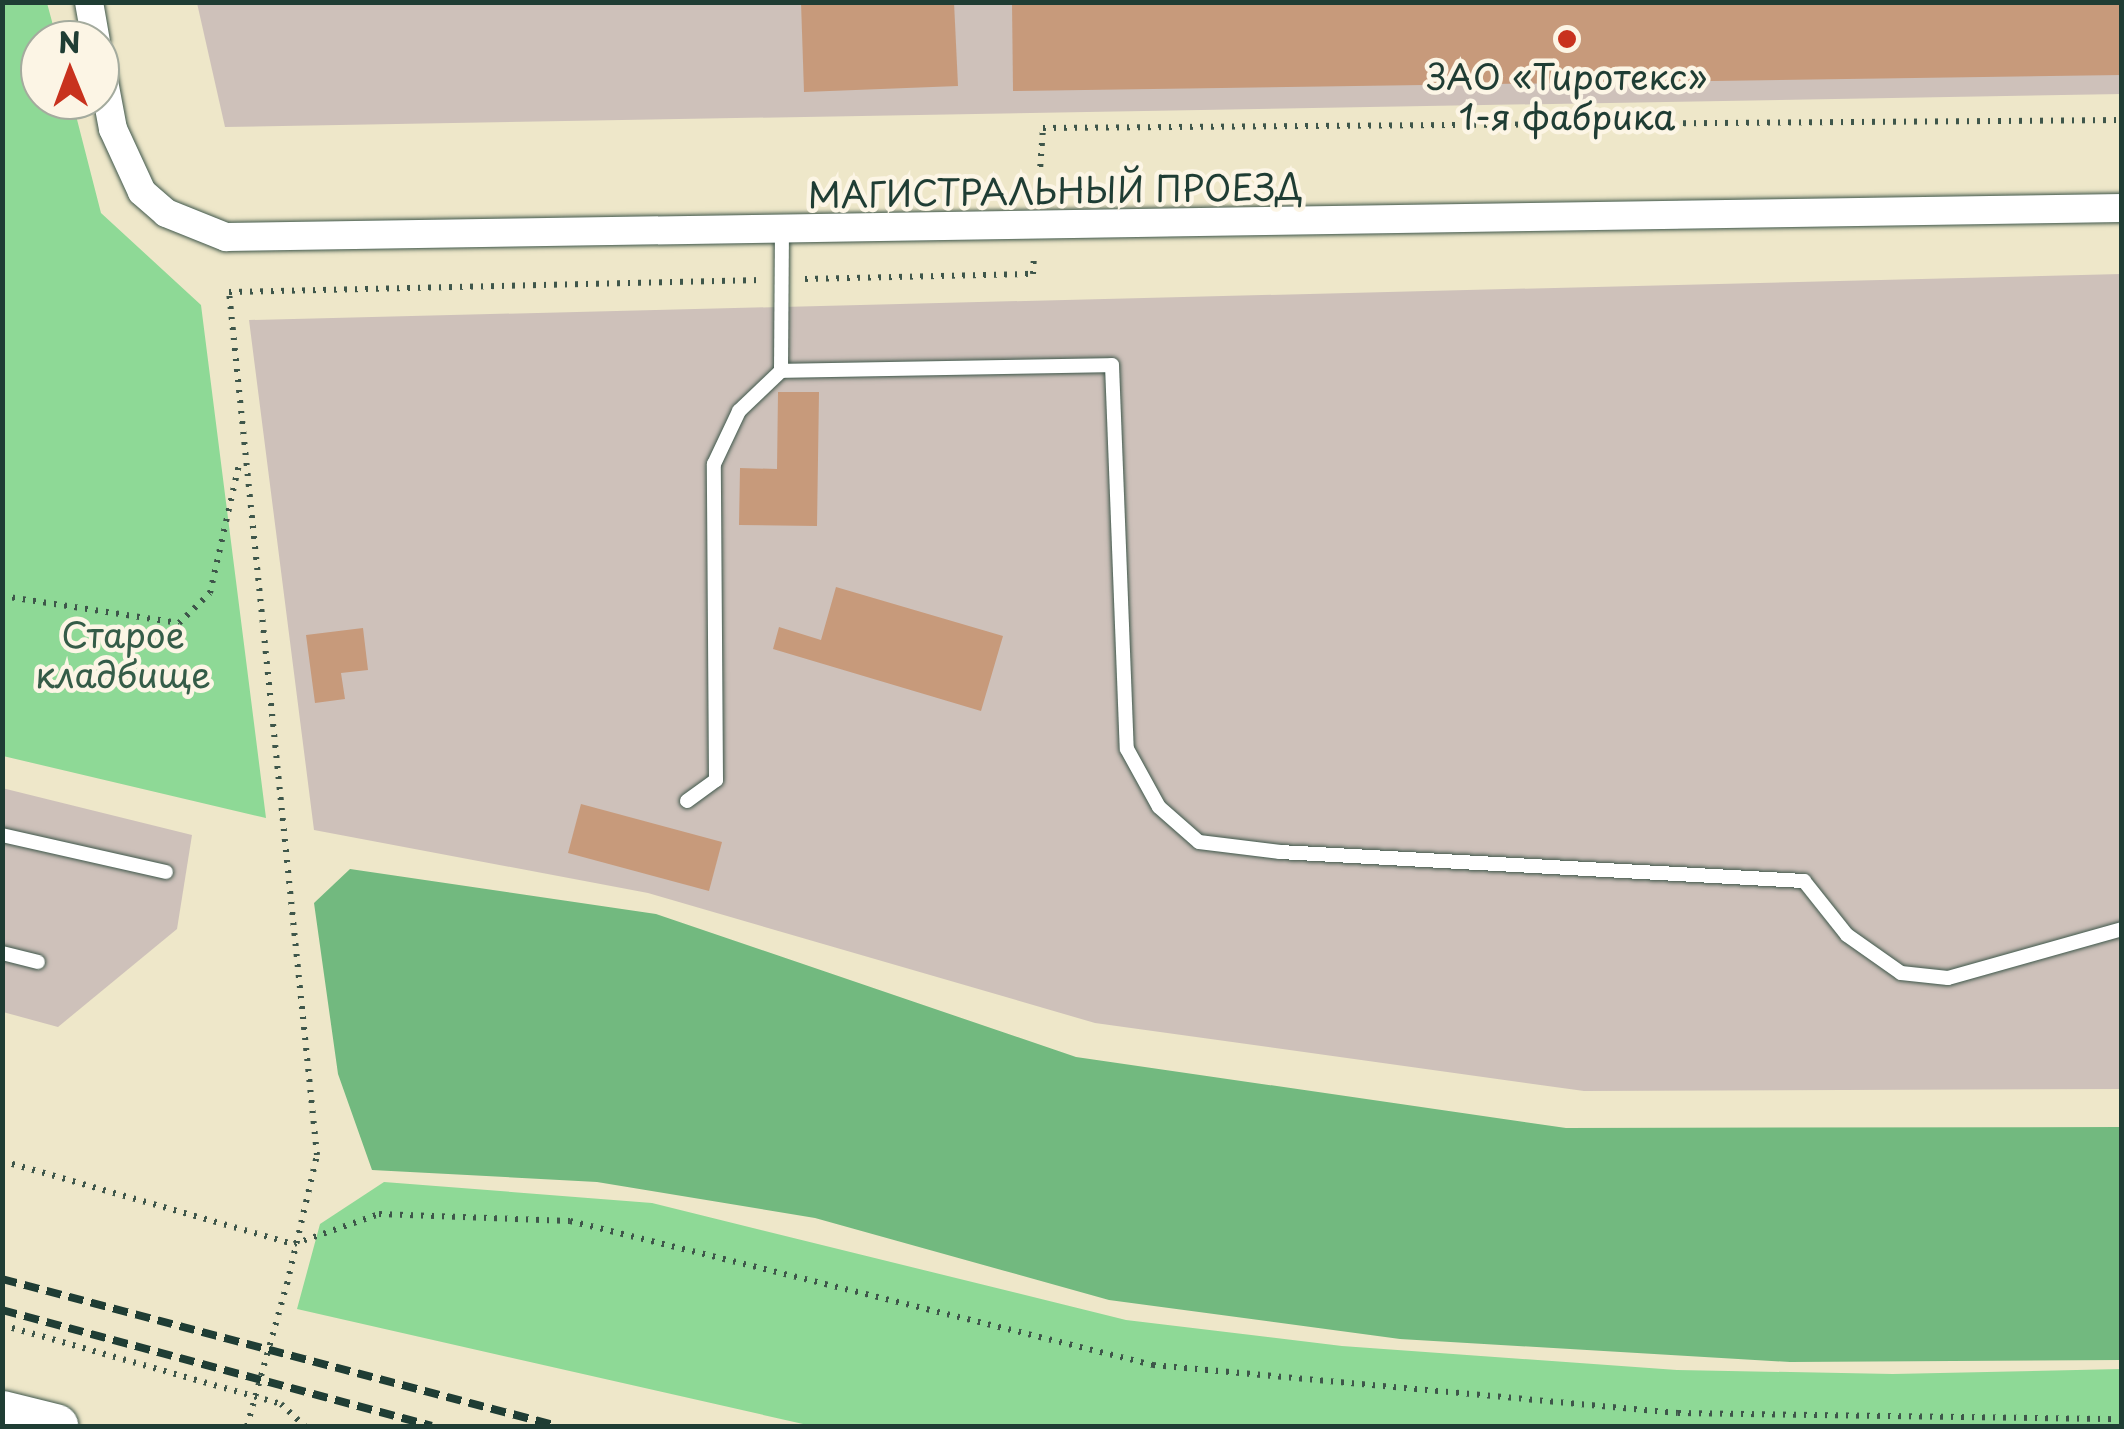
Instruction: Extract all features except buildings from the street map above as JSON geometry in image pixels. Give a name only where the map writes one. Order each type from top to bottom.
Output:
[{"type":"main road","points":[[2,1413],[54,1426]]},
{"type":"street","name":"МАГИСТРАЛЬНЫЙ ПРОЕЗД","points":[[111,120],[142,192],[166,213],[226,236],[782,232],[2122,208]]},
{"type":"lane","points":[[781,371],[782,232]]},
{"type":"lane","points":[[687,801],[716,780],[714,464],[739,410],[781,371],[1112,365],[1127,750],[1159,807],[1199,842],[1280,852],[1804,881],[1847,935],[1901,974],[1932,976],[2122,929]]},
{"type":"lane","points":[[2,835],[166,872]]},
{"type":"lane","points":[[2,953],[38,962]]},
{"type":"path","points":[[2,596],[179,623],[210,593],[241,458]]},
{"type":"path","points":[[2,1162],[294,1244],[379,1214],[570,1222],[1154,1365],[1678,1413],[2122,1418]]},
{"type":"path","points":[[247,1426],[288,1284]]},
{"type":"path","points":[[2,1325],[281,1404],[304,1426]]},
{"type":"shaded area","points":[[2121,2],[2122,94],[225,127],[197,3]]},
{"type":"shaded area","points":[[2121,274],[2121,1089],[1584,1091],[1095,1023],[648,893],[314,830],[249,320]]},
{"type":"shaded area","points":[[2,788],[192,835],[177,929],[58,1027],[3,1012]]},
{"type":"green space","name":"Старое кладбище","points":[[2,3],[47,3],[52,20],[20,20],[20,120],[77,120],[101,213],[201,305],[266,818],[3,756]]},
{"type":"green space","points":[[350,869],[656,914],[1076,1057],[1566,1128],[2121,1127],[2121,1360],[1790,1362],[1400,1339],[1109,1300],[815,1218],[597,1182],[372,1170],[338,1074],[314,903]]},
{"type":"green space","points":[[384,1182],[652,1203],[1126,1320],[1342,1346],[1677,1370],[1893,1374],[2121,1369],[2121,1426],[812,1426],[297,1309],[320,1224]]},
{"type":"railway","points":[[2,1279],[557,1426]]},
{"type":"railway","points":[[2,1310],[432,1426]]},
{"type":"place","name":"ЗАО «Тиротекс» 1-я фабрика","points":[[1567,39]]}]
